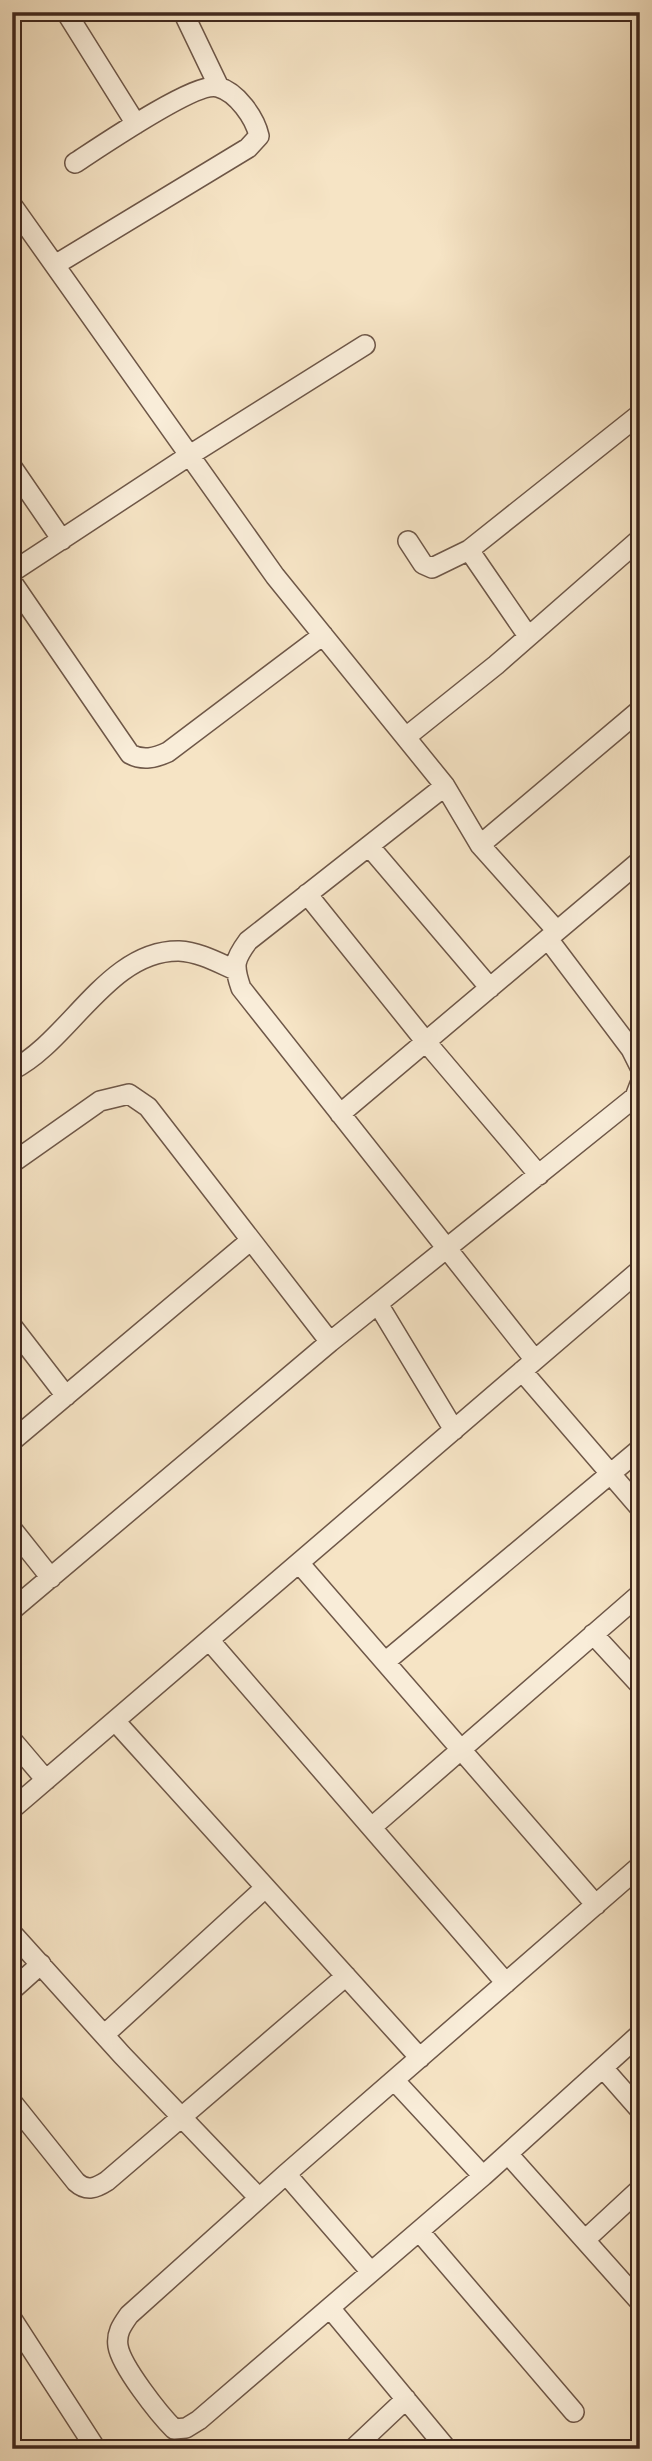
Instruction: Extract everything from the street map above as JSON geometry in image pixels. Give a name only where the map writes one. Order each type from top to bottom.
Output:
[{"type":"street","points":[[66,12],[136,124]]},
{"type":"street","points":[[183,12],[219,87]]},
{"type":"street","points":[[55,265],[248,148],[257,140],[258,130],[236,97],[219,87],[204,87],[136,124],[75,163]]},
{"type":"street","points":[[12,205],[275,576],[445,786],[480,845],[552,935],[631,1049],[640,1067]]},
{"type":"street","points":[[12,572],[190,454],[365,345]]},
{"type":"street","points":[[408,541],[423,564],[432,568],[469,550],[640,414]]},
{"type":"street","points":[[12,467],[62,540]]},
{"type":"street","points":[[406,737],[640,539]]},
{"type":"street","points":[[469,550],[528,636]]},
{"type":"street","points":[[12,582],[130,754],[138,758],[155,758],[168,752],[323,635]]},
{"type":"street","points":[[480,845],[640,710]]},
{"type":"street","points":[[445,786],[248,941],[237,956],[234,970],[241,988],[448,1249],[529,1366],[610,1474],[640,1508]]},
{"type":"street","points":[[369,846],[490,988]]},
{"type":"street","points":[[340,1114],[640,861]]},
{"type":"street","points":[[307,894],[426,1042],[539,1175]]},
{"type":"street","points":[[12,1070],[31,1060],[119,973],[139,960],[178,951],[200,955],[234,970]]},
{"type":"street","points":[[12,1611],[330,1342],[635,1097],[640,1084]]},
{"type":"street","points":[[12,1163],[100,1101],[129,1094],[148,1107],[330,1342]]},
{"type":"street","points":[[12,1441],[251,1240]]},
{"type":"street","points":[[12,1809],[640,1270]]},
{"type":"street","points":[[378,1304],[454,1430]]},
{"type":"street","points":[[12,1326],[66,1396]]},
{"type":"street","points":[[385,1662],[640,1449]]},
{"type":"street","points":[[12,1529],[51,1578]]},
{"type":"street","points":[[299,1563],[596,1905]]},
{"type":"street","points":[[372,1827],[640,1594]]},
{"type":"street","points":[[593,1634],[640,1685]]},
{"type":"street","points":[[209,1640],[506,1983]]},
{"type":"street","points":[[114,1721],[420,2058]]},
{"type":"street","points":[[12,1740],[46,1780]]},
{"type":"street","points":[[640,1866],[286,2174],[129,2315],[120,2328],[118,2345],[124,2363],[174,2429],[186,2428],[199,2420],[483,2176],[640,2034]]},
{"type":"street","points":[[104,2035],[265,1888]]},
{"type":"street","points":[[12,1933],[181,2118],[259,2198]]},
{"type":"street","points":[[12,1990],[40,1964]]},
{"type":"street","points":[[12,2102],[76,2182],[82,2188],[91,2189],[107,2181],[346,1976]]},
{"type":"street","points":[[603,2068],[640,2110]]},
{"type":"street","points":[[394,2080],[483,2176]]},
{"type":"street","points":[[508,2154],[640,2302]]},
{"type":"street","points":[[286,2174],[371,2272]]},
{"type":"street","points":[[586,2239],[640,2189]]},
{"type":"street","points":[[419,2231],[574,2412]]},
{"type":"street","points":[[330,2308],[447,2449]]},
{"type":"street","points":[[12,2319],[96,2449]]},
{"type":"street","points":[[353,2449],[406,2399]]}]
